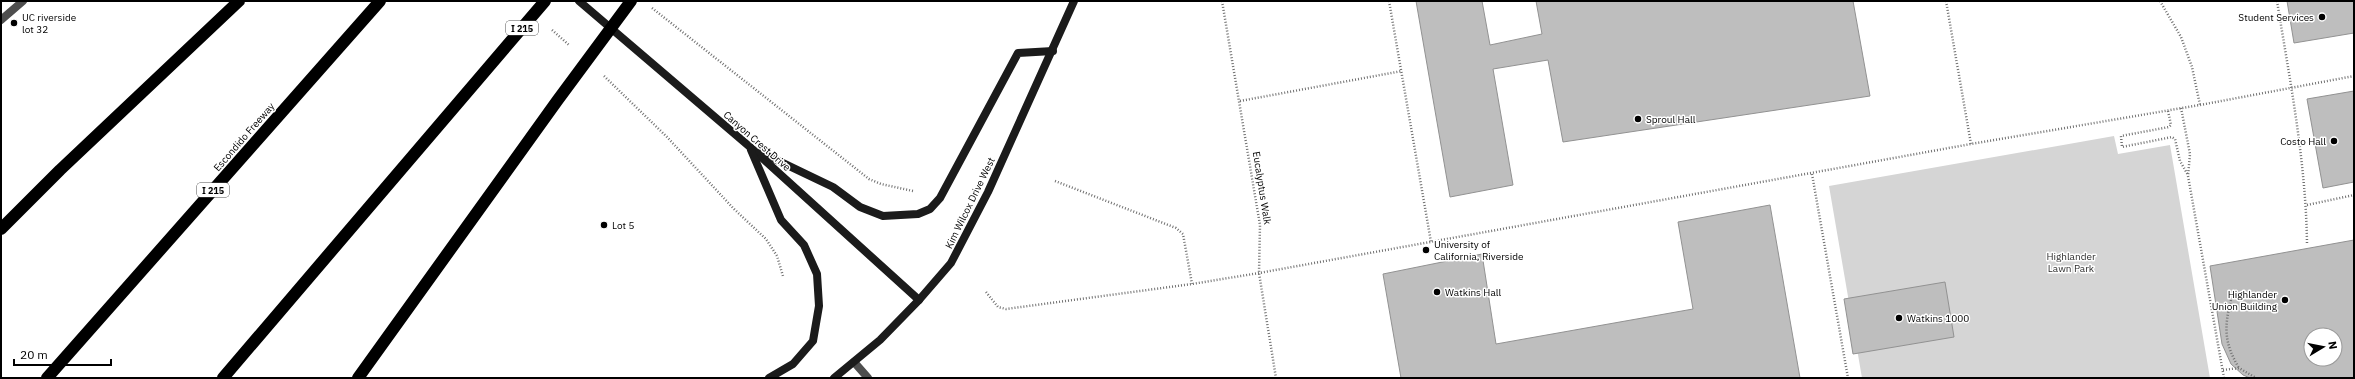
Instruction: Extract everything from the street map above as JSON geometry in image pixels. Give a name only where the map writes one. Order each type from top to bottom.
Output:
[{"type":"highway","points":[[1,229],[60,170],[239,1]]},
{"type":"highway","name":"Escondido Freeway","points":[[47,378],[380,1]]},
{"type":"highway","name":"I 215","points":[[223,378],[545,1]]},
{"type":"highway","points":[[358,378],[557,101],[631,1]]},
{"type":"street","name":"Canyon Crest Drive","points":[[579,1],[750,147],[919,300]]},
{"type":"street","name":"Kim Wilcox Drive West","points":[[834,378],[854,362],[919,300],[951,262],[968,233],[1053,50],[1074,1]]},
{"type":"street","points":[[750,147],[833,187],[860,207],[883,216],[918,214],[930,209],[940,198],[1018,53],[1053,50]]},
{"type":"street","points":[[750,147],[780,220],[804,245],[818,274],[819,306],[813,341],[793,364],[769,378]]},
{"type":"lane","points":[[1,20],[23,1]]},
{"type":"lane","points":[[854,362],[868,378]]},
{"type":"path","name":"Eucalyptus Walk","points":[[1222,1],[1260,225],[1259,273],[1276,378]]},
{"type":"path","points":[[1389,1],[1431,242]]},
{"type":"path","points":[[1946,1],[1971,144]]},
{"type":"path","points":[[2160,1],[2181,37],[2192,67],[2200,106]]},
{"type":"path","points":[[2277,1],[2291,87],[2307,205],[2307,244]]},
{"type":"path","points":[[648,5],[869,179],[881,184],[912,191]]},
{"type":"path","points":[[547,27],[571,47]]},
{"type":"path","points":[[1240,101],[1402,71]]},
{"type":"path","points":[[600,73],[667,137],[734,210],[766,239],[777,256],[783,276]]},
{"type":"path","points":[[986,292],[998,307],[1006,309],[1192,284],[1812,174],[1971,144],[2200,106],[2291,87],[2354,76]]},
{"type":"path","points":[[2181,108],[2190,154],[2188,176],[2224,378]]},
{"type":"path","points":[[2168,111],[2171,125],[2169,127],[2120,136],[2122,147],[2172,137],[2175,139],[2180,161],[2188,176]]},
{"type":"path","points":[[1812,174],[1848,378]]},
{"type":"path","points":[[1056,181],[1176,228],[1183,234],[1192,284]]},
{"type":"path","points":[[2307,205],[2354,195]]},
{"type":"path","points":[[2230,300],[2225,323],[2226,336],[2232,356],[2239,368],[2256,378]]},
{"type":"path","points":[[2223,370],[2239,368]]},
{"type":"green space","name":"Highlander Lawn Park","points":[[2114,136],[2118,154],[2170,145],[2210,378],[1862,378],[1829,186]]},
{"type":"building","name":"Sproul Hall","points":[[1416,1],[1482,1],[1490,45],[1542,34],[1536,1],[1853,1],[1870,96],[1563,142],[1548,60],[1493,69],[1513,185],[1450,197]]},
{"type":"building","name":"Student Services","points":[[2287,1],[2354,1],[2354,33],[2294,43]]},
{"type":"building","name":"Costo Hall","points":[[2354,91],[2354,182],[2323,188],[2307,99]]},
{"type":"building","name":"Watkins Hall","points":[[1770,205],[1800,378],[1401,378],[1383,274],[1482,254],[1496,344],[1693,309],[1678,222]]},
{"type":"building","name":"Highlander Union Building","points":[[2354,240],[2354,378],[2250,378],[2243,375],[2231,364],[2222,344],[2210,266]]},
{"type":"building","name":"Watkins 1000","points":[[1945,282],[1954,337],[1853,354],[1844,299]]},
{"type":"place","name":"Student Services","points":[[2322,17]]},
{"type":"place","name":"UC riverside lot 32","points":[[14,23]]},
{"type":"place","name":"Sproul Hall","points":[[1638,119]]},
{"type":"place","name":"Costo Hall","points":[[2334,141]]},
{"type":"place","name":"Lot 5","points":[[604,225]]},
{"type":"place","name":"University of California, Riverside","points":[[1426,250]]},
{"type":"place","name":"Watkins Hall","points":[[1437,292]]},
{"type":"place","name":"Highlander Union Building","points":[[2285,300]]},
{"type":"place","name":"Watkins 1000","points":[[1899,318]]}]
